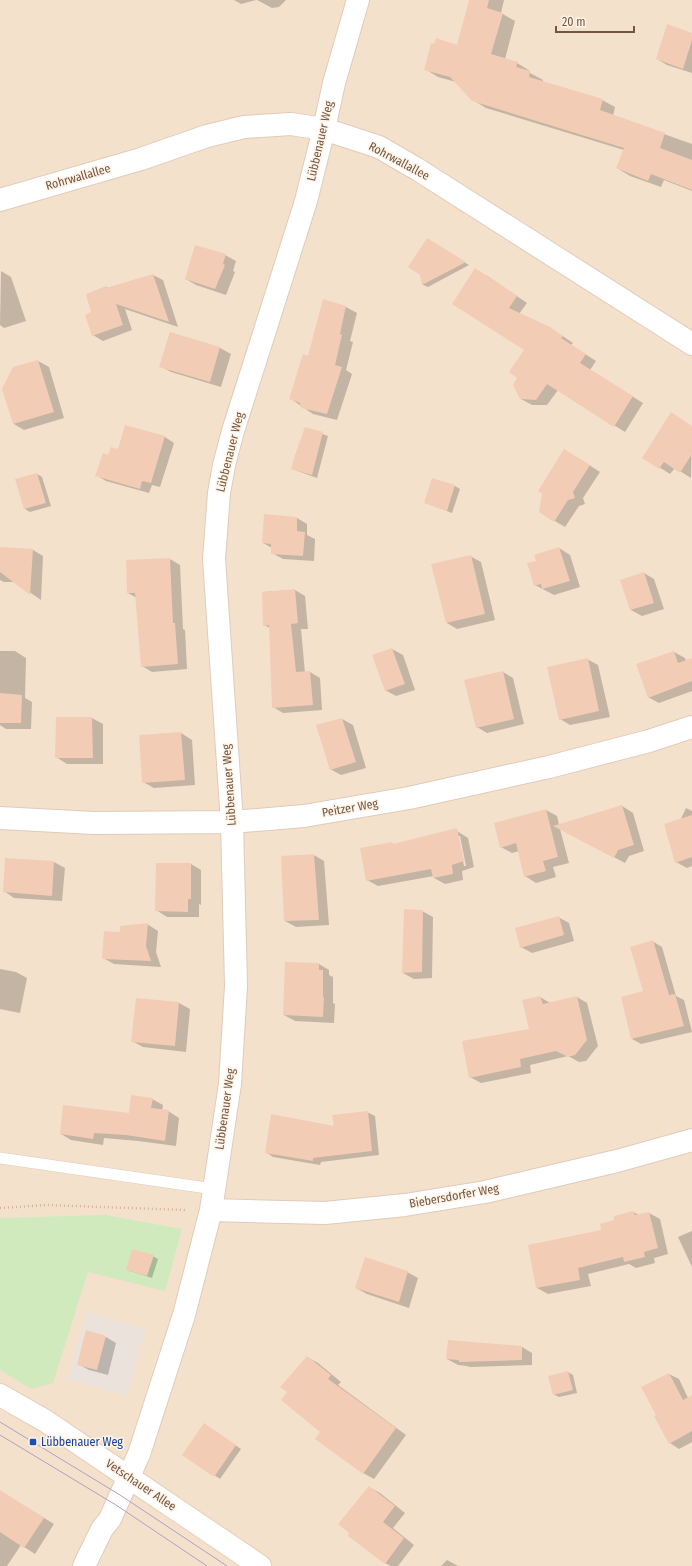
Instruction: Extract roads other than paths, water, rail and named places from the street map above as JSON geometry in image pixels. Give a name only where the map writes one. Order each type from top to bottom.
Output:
[{"type":"street","name":"Lübbenauer Weg","points":[[84,1566],[102,1529],[110,1519],[139,1454],[184,1315],[211,1210],[230,1084],[236,986],[232,822],[214,559],[219,493],[224,465],[233,431],[306,201],[334,83],[358,0]]},
{"type":"street","name":"Rohrwallallee","points":[[0,200],[141,159],[207,136],[244,127],[291,124],[324,129],[379,147],[418,169],[692,344]]},
{"type":"street","name":"Peitzer Weg","points":[[0,818],[94,823],[232,822],[304,816],[408,798],[548,767],[649,741],[692,727]]},
{"type":"street","name":"Biebersdorfer Weg","points":[[211,1210],[325,1213],[405,1205],[485,1192],[617,1161],[692,1140]]},
{"type":"street","name":"Vetschauer Allee","points":[[0,1395],[44,1420],[129,1476],[260,1566]]},
{"type":"lane","points":[[0,1158],[214,1189]]},
{"type":"tram line","points":[[0,1422],[120,1495],[227,1566]]},
{"type":"tram line","points":[[0,1435],[116,1505],[207,1566]]},
{"type":"place","name":"Lübbenauer Weg","points":[[33,1442]]}]
